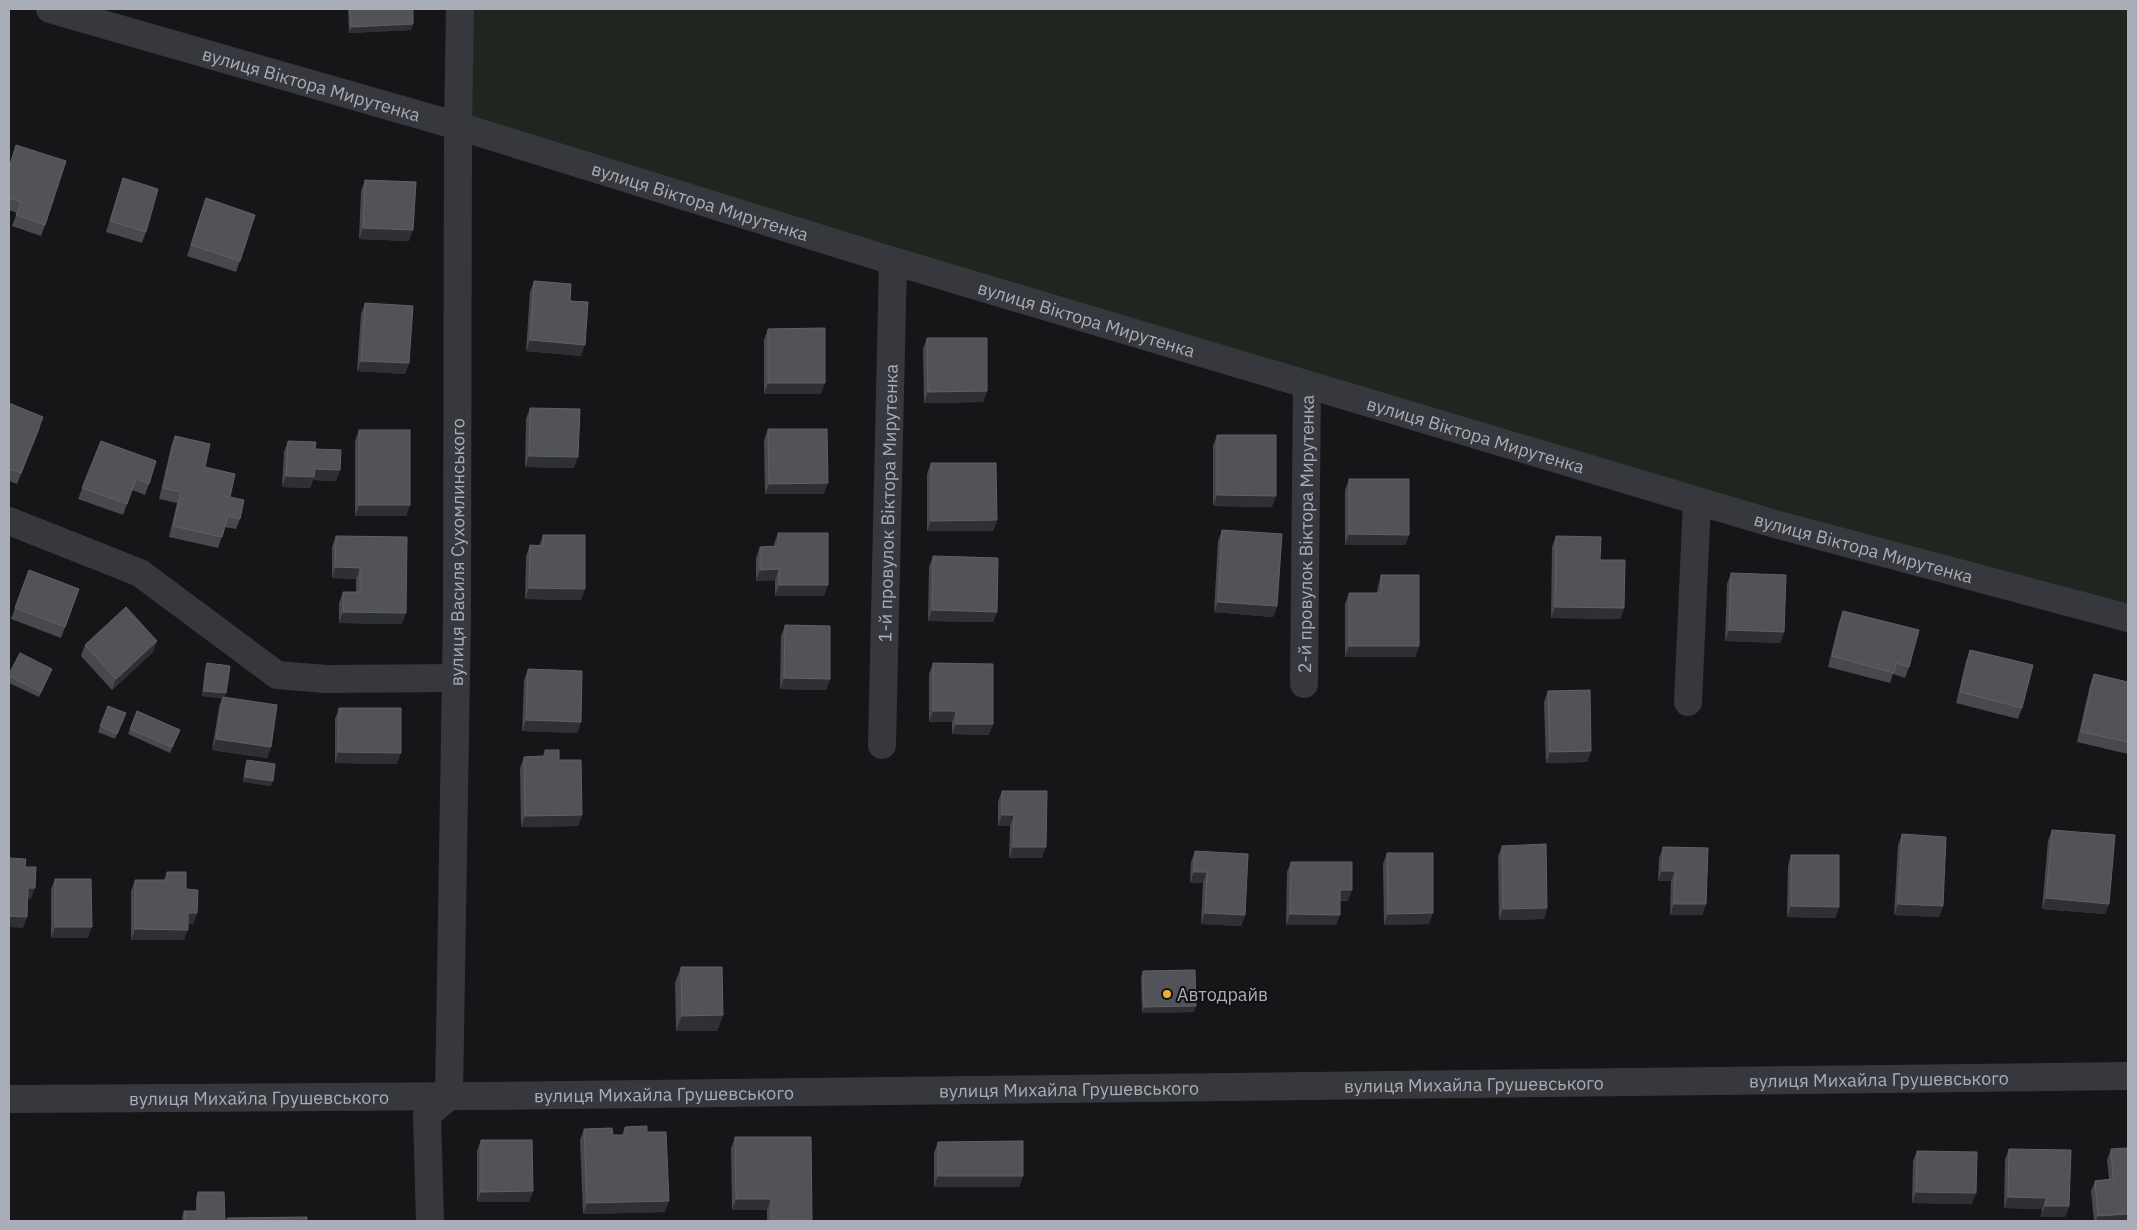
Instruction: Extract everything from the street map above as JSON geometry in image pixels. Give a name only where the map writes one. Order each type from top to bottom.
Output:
[{"type":"street","name":"вулиця Віктора Мирутенка","points":[[50,9],[458,126],[893,261],[1775,524],[2128,618]]},
{"type":"street","name":"вулиця Василя Сухомлинського","points":[[449,1096],[456,678],[460,9]]},
{"type":"street","name":"1-й провулок Віктора Мирутенка","points":[[882,745],[893,261]]},
{"type":"street","name":"2-й провулок Віктора Мирутенка","points":[[1304,684],[1307,385]]},
{"type":"street","points":[[1688,702],[1697,501]]},
{"type":"street","points":[[9,521],[140,573],[277,675],[326,679],[456,678]]},
{"type":"street","name":"вулиця Михайла Грушевського","points":[[9,1099],[449,1096],[2128,1076]]},
{"type":"street","points":[[430,1221],[427,1115],[449,1096]]},
{"type":"shaded area","points":[[469,9],[2128,9],[2128,611],[466,133]]},
{"type":"building","points":[[350,9],[413,9],[413,24],[351,27]]},
{"type":"building","points":[[16,145],[66,161],[45,225],[16,215],[21,202],[9,198],[9,168]]},
{"type":"building","points":[[123,178],[158,189],[146,232],[110,221]]},
{"type":"building","points":[[365,180],[416,182],[413,230],[363,228]]},
{"type":"building","points":[[206,198],[255,215],[240,261],[191,245]]},
{"type":"building","points":[[534,281],[571,284],[570,301],[588,302],[585,345],[530,340]]},
{"type":"building","points":[[365,303],[413,306],[409,363],[361,361]]},
{"type":"building","points":[[825,328],[825,383],[768,383],[768,329]]},
{"type":"building","points":[[927,338],[987,338],[987,391],[928,392]]},
{"type":"building","points":[[9,403],[43,417],[21,473],[9,469]]},
{"type":"building","points":[[530,408],[580,409],[578,457],[529,456]]},
{"type":"building","points":[[768,429],[827,429],[828,483],[769,484]]},
{"type":"building","points":[[359,430],[410,430],[410,505],[359,505]]},
{"type":"building","points":[[1217,435],[1276,435],[1276,496],[1217,495]]},
{"type":"building","points":[[175,436],[210,444],[205,467],[235,474],[230,497],[244,500],[240,519],[228,516],[222,537],[173,526],[181,492],[163,488]]},
{"type":"building","points":[[101,441],[156,461],[149,484],[136,479],[127,504],[82,488]]},
{"type":"building","points":[[288,441],[316,442],[315,449],[341,450],[340,470],[315,469],[314,477],[286,476]]},
{"type":"building","points":[[931,463],[996,463],[997,520],[931,521]]},
{"type":"building","points":[[1349,479],[1409,479],[1409,535],[1349,534]]},
{"type":"building","points":[[1222,530],[1282,534],[1277,606],[1218,602]]},
{"type":"building","points":[[778,533],[828,533],[828,585],[779,585],[779,569],[760,570],[760,547],[778,546]]},
{"type":"building","points":[[543,535],[585,535],[585,589],[529,588],[530,545],[543,546]]},
{"type":"building","points":[[336,536],[407,537],[406,613],[343,612],[343,592],[360,592],[360,568],[335,567]]},
{"type":"building","points":[[1556,536],[1601,537],[1600,560],[1625,560],[1624,608],[1555,607]]},
{"type":"building","points":[[933,556],[998,558],[997,612],[932,610]]},
{"type":"building","points":[[29,570],[79,589],[65,627],[15,608]]},
{"type":"building","points":[[1731,573],[1786,575],[1784,632],[1729,630]]},
{"type":"building","points":[[1381,575],[1419,575],[1419,646],[1349,646],[1349,593],[1381,593]]},
{"type":"building","points":[[126,607],[157,641],[116,679],[85,645]]},
{"type":"building","points":[[1843,611],[1919,630],[1909,667],[1896,663],[1894,673],[1832,656]]},
{"type":"building","points":[[785,625],[830,626],[830,679],[784,678]]},
{"type":"building","points":[[1970,650],[2033,665],[2022,708],[1960,692]]},
{"type":"building","points":[[20,653],[52,669],[41,692],[9,676]]},
{"type":"building","points":[[207,663],[230,666],[226,693],[204,691]]},
{"type":"building","points":[[933,663],[993,664],[993,724],[956,724],[956,711],[933,711]]},
{"type":"building","points":[[528,669],[582,671],[581,722],[526,720]]},
{"type":"building","points":[[2094,674],[2128,682],[2128,742],[2081,732]]},
{"type":"building","points":[[1590,690],[1591,751],[1550,752],[1548,691]]},
{"type":"building","points":[[223,697],[277,705],[271,747],[216,739]]},
{"type":"building","points":[[108,706],[126,713],[117,734],[100,726]]},
{"type":"building","points":[[339,708],[401,708],[401,753],[338,752]]},
{"type":"building","points":[[137,711],[180,730],[172,747],[130,729]]},
{"type":"building","points":[[545,750],[559,750],[559,760],[581,760],[582,815],[525,816],[524,757],[545,756]]},
{"type":"building","points":[[247,760],[275,764],[273,781],[245,777]]},
{"type":"building","points":[[1002,791],[1047,791],[1046,847],[1013,847],[1014,815],[1002,815]]},
{"type":"building","points":[[2052,830],[2115,835],[2109,904],[2046,898]]},
{"type":"building","points":[[1902,834],[1946,837],[1943,906],[1898,904]]},
{"type":"building","points":[[1546,844],[1547,908],[1503,909],[1502,846]]},
{"type":"building","points":[[1663,847],[1708,848],[1706,904],[1674,904],[1675,871],[1662,871]]},
{"type":"building","points":[[1195,851],[1248,854],[1245,915],[1205,913],[1207,872],[1194,872]]},
{"type":"building","points":[[1387,853],[1433,853],[1433,913],[1388,914]]},
{"type":"building","points":[[1791,855],[1839,855],[1839,907],[1791,906]]},
{"type":"building","points":[[9,858],[26,859],[25,867],[36,867],[35,888],[28,888],[27,917],[9,916]]},
{"type":"building","points":[[1291,862],[1352,862],[1352,890],[1340,890],[1340,915],[1290,914]]},
{"type":"building","points":[[167,872],[186,872],[186,889],[198,890],[197,913],[188,913],[188,930],[135,929],[135,880],[167,880]]},
{"type":"building","points":[[55,879],[91,879],[92,927],[55,927]]},
{"type":"building","points":[[681,967],[722,967],[723,1015],[682,1016]]},
{"type":"building","name":"Автодрайв","points":[[1195,970],[1196,1006],[1144,1007],[1143,971]]},
{"type":"building","points":[[647,1126],[647,1132],[666,1132],[669,1201],[587,1203],[584,1129],[612,1128],[613,1135],[625,1135],[625,1127]]},
{"type":"building","points":[[735,1137],[811,1137],[812,1220],[771,1220],[771,1199],[736,1199]]},
{"type":"building","points":[[481,1140],[532,1140],[533,1191],[481,1192]]},
{"type":"building","points":[[1023,1141],[1023,1176],[938,1176],[938,1142]]},
{"type":"building","points":[[2128,1148],[2128,1214],[2098,1216],[2095,1181],[2113,1179],[2111,1149]]},
{"type":"building","points":[[2009,1149],[2071,1150],[2069,1206],[2045,1206],[2046,1198],[2008,1197]]},
{"type":"building","points":[[1917,1151],[1977,1152],[1976,1193],[1916,1192]]},
{"type":"building","points":[[198,1192],[224,1192],[225,1221],[185,1221],[184,1211],[198,1211]]},
{"type":"building","points":[[307,1217],[307,1221],[227,1221],[227,1218]]},
{"type":"place","name":"Автодрайв","points":[[1167,994]]}]
